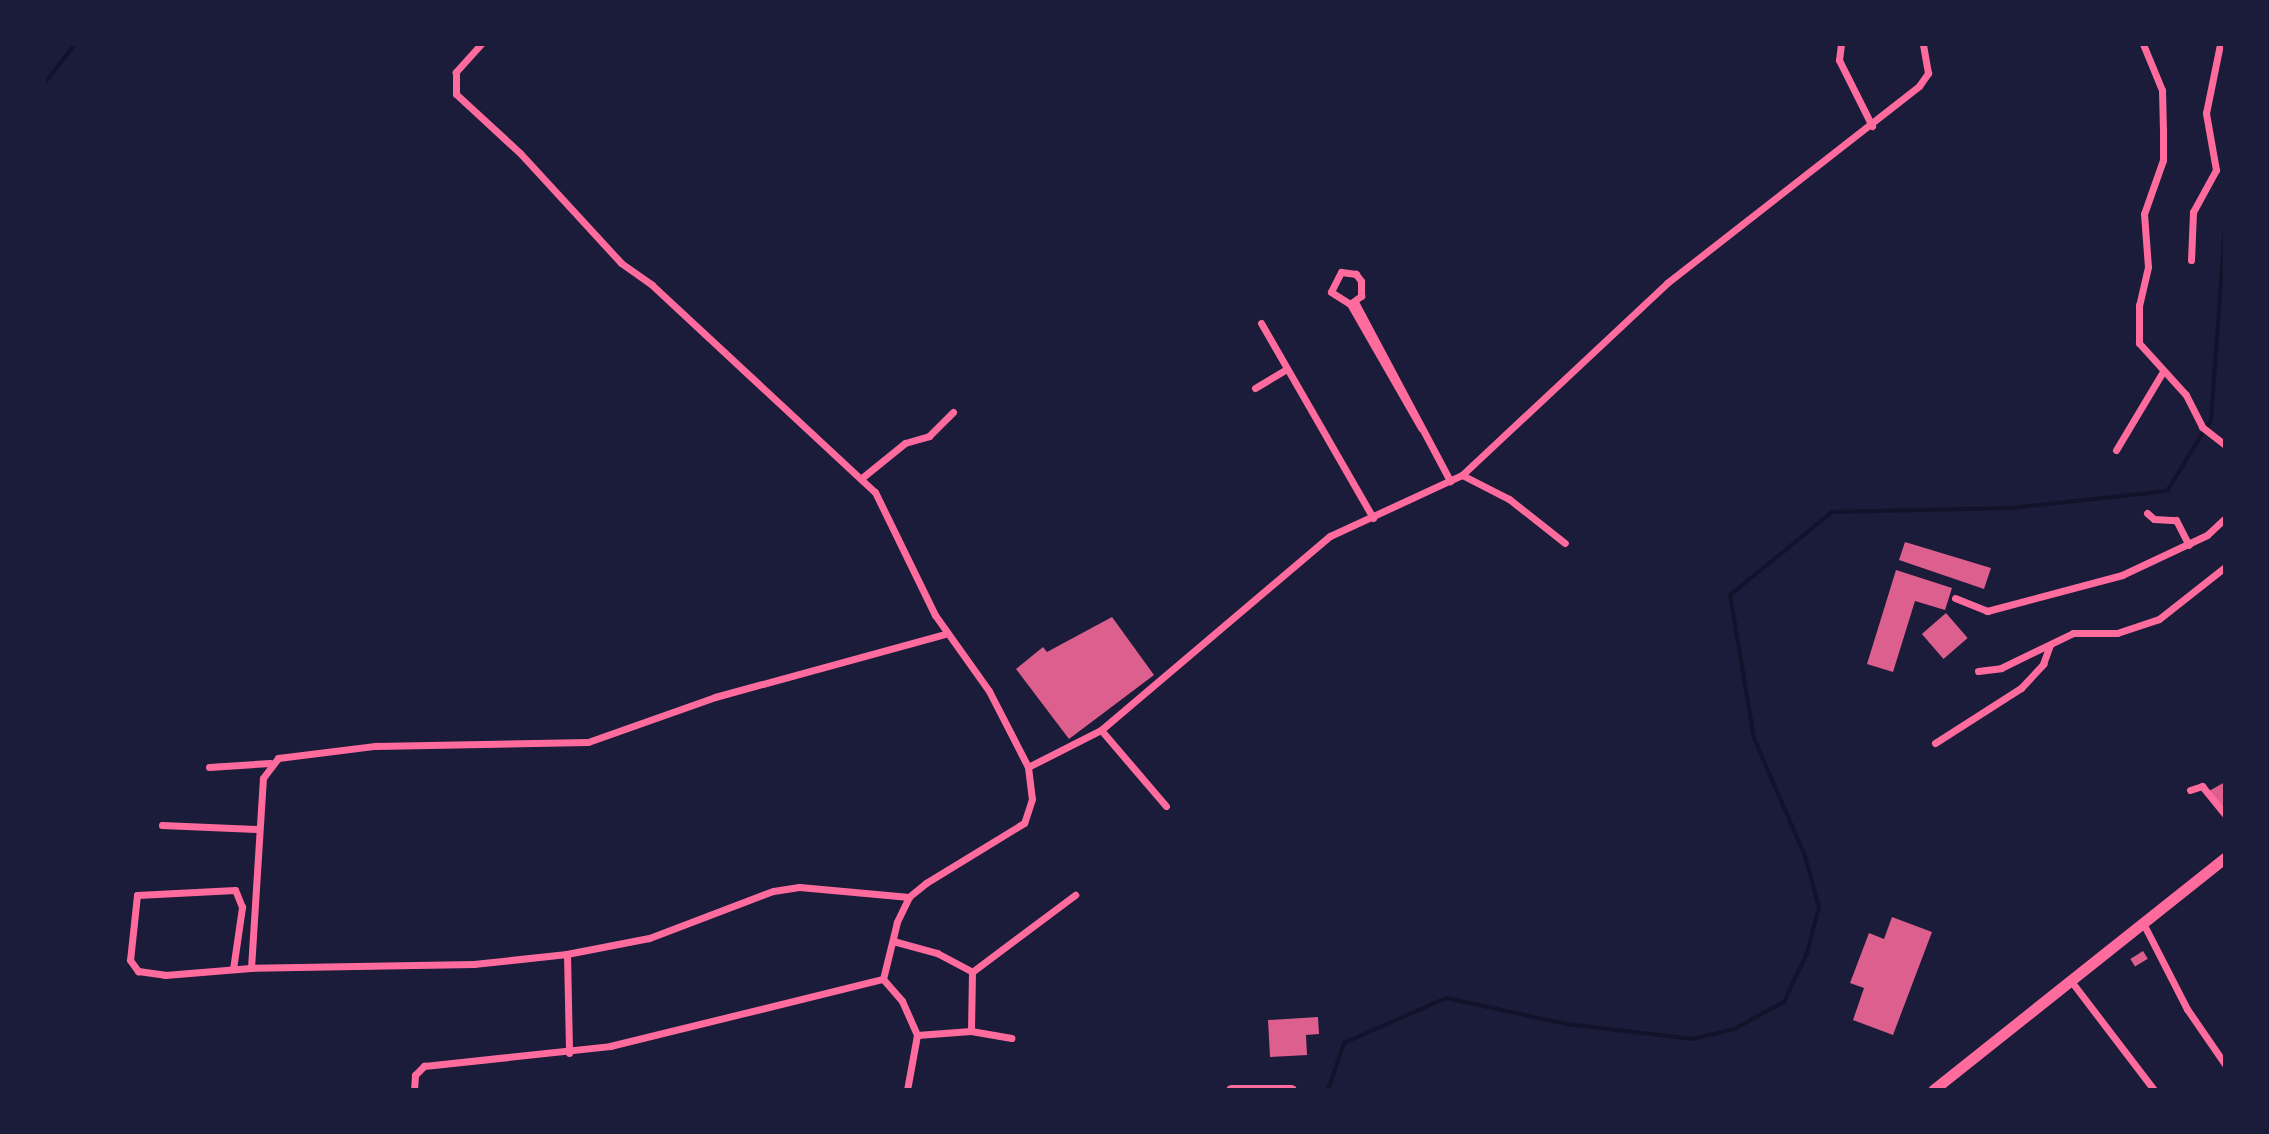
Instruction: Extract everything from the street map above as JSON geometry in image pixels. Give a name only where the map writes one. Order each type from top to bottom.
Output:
[{"type":"highway","points":[[1933,1090],[2225,858]]},
{"type":"highway","points":[[1231,1090],[1291,1090]]},
{"type":"street","points":[[481,44],[454,75],[453,87],[460,99],[520,153],[621,263],[863,477],[883,504],[945,634],[989,691],[1028,767],[1032,799],[1024,823],[909,897],[883,979]]},
{"type":"street","points":[[1841,44],[1839,60],[1872,126]]},
{"type":"street","points":[[1028,767],[1101,730],[1323,542],[1462,475],[1667,283],[1872,126],[1924,80],[1928,65],[1923,44]]},
{"type":"street","points":[[2143,44],[2155,63],[2164,99],[2163,147],[2145,205],[2148,267],[2138,335],[2162,373],[2186,395],[2202,427],[2225,445]]},
{"type":"street","points":[[2191,260],[2193,212],[2216,170],[2206,113],[2220,44]]},
{"type":"street","points":[[1352,303],[1361,296],[1361,281],[1341,272],[1331,292],[1352,303],[1450,481]]},
{"type":"street","points":[[1261,323],[1373,518]]},
{"type":"street","points":[[1255,388],[1287,369]]},
{"type":"street","points":[[2116,450],[2162,373]]},
{"type":"street","points":[[863,477],[905,443],[929,436],[953,412]]},
{"type":"street","points":[[1462,475],[1509,499],[1565,543]]},
{"type":"street","points":[[2147,513],[2154,519],[2176,520],[2189,545]]},
{"type":"street","points":[[1955,598],[1987,611],[2122,575],[2189,545],[2225,518]]},
{"type":"street","points":[[1978,671],[2001,668],[2043,649],[2052,639],[2117,633],[2159,619],[2225,567]]},
{"type":"street","points":[[209,767],[270,763],[288,756],[375,746],[599,740],[715,697],[945,634]]},
{"type":"street","points":[[1935,743],[2021,688],[2043,664],[2052,639]]},
{"type":"street","points":[[1101,730],[1166,806]]},
{"type":"street","points":[[251,968],[263,778],[270,763]]},
{"type":"street","points":[[2190,790],[2202,786],[2225,814]]},
{"type":"street","points":[[162,825],[259,829]]},
{"type":"street","points":[[233,969],[242,907],[235,890],[137,895],[130,960],[136,970],[165,975],[251,968],[474,964],[567,954],[649,938],[787,888],[820,886],[909,897]]},
{"type":"street","points":[[972,972],[1075,895]]},
{"type":"street","points":[[2143,923],[2187,1009],[2225,1064]]},
{"type":"street","points":[[893,941],[937,953],[972,972]]},
{"type":"street","points":[[567,954],[569,1053]]},
{"type":"street","points":[[971,1031],[972,972]]},
{"type":"street","points":[[883,979],[902,1001],[917,1035],[907,1090]]},
{"type":"street","points":[[414,1090],[415,1075],[424,1066],[569,1053],[883,979]]},
{"type":"street","points":[[2071,981],[2154,1090]]},
{"type":"street","points":[[917,1035],[971,1031],[1011,1038]]},
{"type":"building","points":[[1905,542],[1991,568],[1984,589],[1899,560]]},
{"type":"building","points":[[1896,570],[1952,588],[1945,610],[1915,601],[1893,672],[1867,664]]},
{"type":"building","points":[[1946,613],[1968,638],[1943,659],[1922,634]]},
{"type":"building","points":[[1112,617],[1154,675],[1069,739],[1016,669],[1043,647],[1047,652]]},
{"type":"building","points":[[2225,782],[2225,812],[2209,791]]},
{"type":"building","points":[[1892,917],[1932,932],[1893,1035],[1853,1020],[1864,988],[1850,983],[1869,933],[1884,939]]},
{"type":"building","points":[[2143,951],[2148,959],[2135,967],[2130,959]]},
{"type":"building","points":[[1318,1017],[1319,1034],[1306,1035],[1307,1055],[1270,1057],[1268,1020]]},
{"type":"waterway","points":[[44,84],[75,44]]},
{"type":"waterway","points":[[1328,1090],[1344,1043],[1446,998],[1566,1024],[1693,1039],[1734,1029],[1784,1002],[1807,953],[1819,907],[1805,856],[1754,738],[1730,595],[1832,512],[2011,508],[2167,491],[2211,420],[2225,226]]}]
